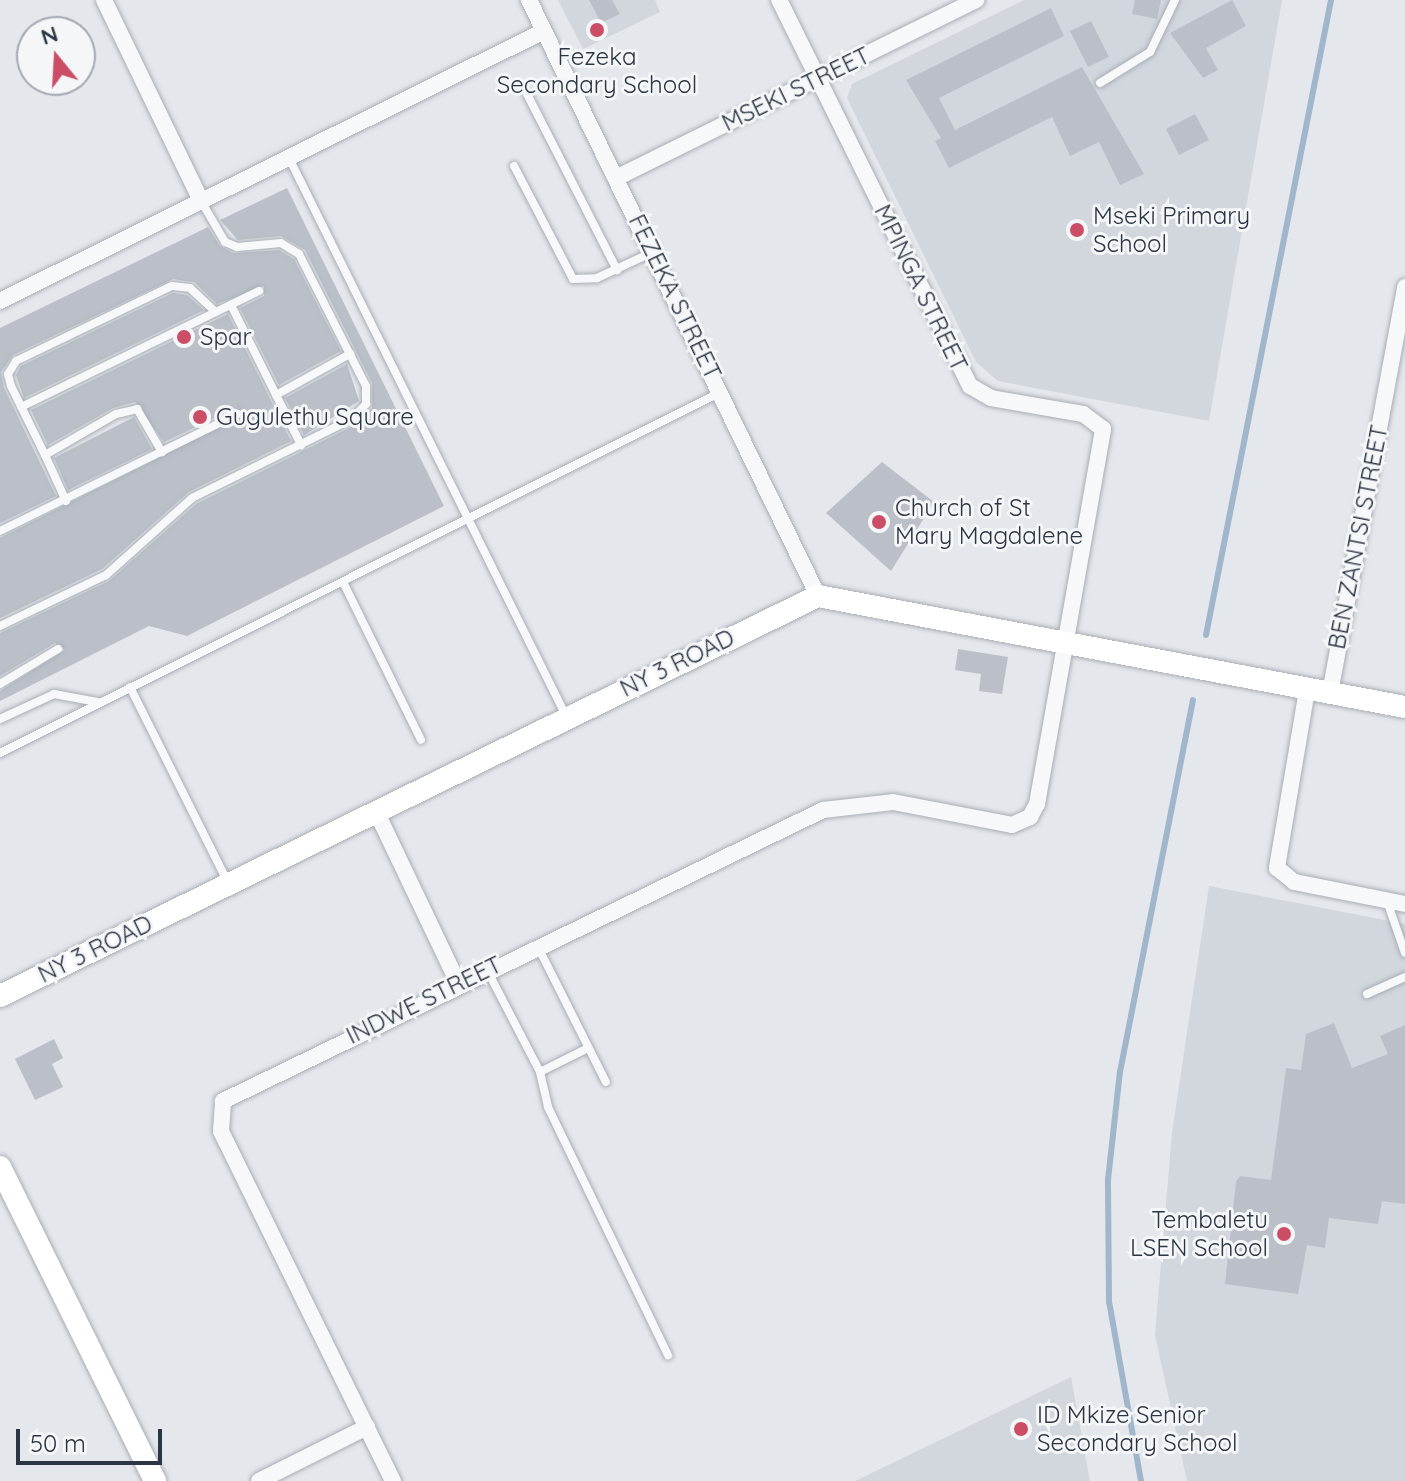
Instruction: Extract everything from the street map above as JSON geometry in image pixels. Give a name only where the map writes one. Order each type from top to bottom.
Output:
[{"type":"street","points":[[104,0],[201,201]]},
{"type":"street","name":"FEZEKA STREET","points":[[529,0],[722,392],[818,596]]},
{"type":"street","name":"MPINGA STREET","points":[[779,0],[970,386],[991,398],[1083,414],[1103,429],[1037,804],[1024,821]]},
{"type":"street","name":"MSEKI STREET","points":[[616,178],[976,0]]},
{"type":"street","points":[[0,301],[544,31]]},
{"type":"street","name":"BEN ZANTSI STREET","points":[[1330,693],[1405,287]]},
{"type":"street","points":[[818,596],[880,603],[1065,645],[1405,707]]},
{"type":"street","name":"NY 3 ROAD","points":[[0,996],[818,596]]},
{"type":"street","points":[[1307,690],[1277,868],[1294,882],[1405,904]]},
{"type":"street","name":"INDWE STREET","points":[[393,1481],[221,1131],[218,1109],[231,1094],[486,969],[823,810],[893,802],[1005,825],[1024,821]]},
{"type":"street","points":[[376,811],[458,983]]},
{"type":"street","points":[[0,1167],[155,1481]]},
{"type":"street","points":[[259,1481],[367,1427]]},
{"type":"lane","points":[[1100,83],[1150,52],[1175,0]]},
{"type":"lane","points":[[527,94],[617,270]]},
{"type":"lane","points":[[289,158],[566,717]]},
{"type":"lane","points":[[514,166],[568,274],[579,282],[617,270],[653,252]]},
{"type":"lane","points":[[0,626],[131,559],[168,519],[219,481],[301,445],[363,412],[366,386],[299,254],[281,243],[225,242],[201,201]]},
{"type":"lane","points":[[66,501],[8,374],[16,361],[134,302],[182,286],[216,312]]},
{"type":"lane","points":[[21,407],[259,291]]},
{"type":"lane","points":[[231,305],[301,445]]},
{"type":"lane","points":[[276,395],[350,354]]},
{"type":"lane","points":[[0,753],[722,392]]},
{"type":"lane","points":[[45,455],[128,409],[146,419],[162,452]]},
{"type":"lane","points":[[0,531],[238,414]]},
{"type":"lane","points":[[343,582],[421,740]]},
{"type":"lane","points":[[0,684],[58,649]]},
{"type":"lane","points":[[130,687],[228,884]]},
{"type":"lane","points":[[0,719],[54,694],[98,702]]},
{"type":"lane","points":[[1387,901],[1405,953]]},
{"type":"lane","points":[[537,945],[606,1082]]},
{"type":"lane","points":[[486,969],[540,1072],[548,1107],[668,1355]]},
{"type":"lane","points":[[1367,994],[1405,977]]},
{"type":"lane","points":[[540,1072],[588,1048]]},
{"type":"shaded area","name":"Fezeka Secondary School","points":[[558,0],[655,0],[660,12],[583,49]]},
{"type":"shaded area","name":"Mseki Primary School","points":[[1024,0],[1282,0],[1209,421],[998,381],[976,362],[847,98],[852,84]]},
{"type":"shaded area","name":"Tembaletu LSEN School","points":[[1209,886],[1405,924],[1405,1481],[1187,1481],[1155,1335],[1172,1133]]},
{"type":"shaded area","name":"ID Mkize Senior Secondary School","points":[[1071,1377],[1090,1481],[855,1481]]},
{"type":"building","points":[[589,0],[612,0],[620,14],[601,23]]},
{"type":"building","points":[[1135,0],[1161,0],[1157,19],[1132,14]]},
{"type":"building","points":[[1232,0],[1246,26],[1206,48],[1218,70],[1203,78],[1170,33]]},
{"type":"building","points":[[1051,8],[1064,36],[939,98],[955,130],[1082,67],[1144,174],[1120,185],[1099,142],[1070,156],[1052,117],[949,168],[935,141],[941,138],[906,80]]},
{"type":"building","points":[[1091,21],[1109,57],[1088,67],[1070,31]]},
{"type":"building","points":[[1195,114],[1209,140],[1179,155],[1166,129]]},
{"type":"building","points":[[287,188],[444,506],[187,636],[149,626],[0,701],[0,691],[65,650],[55,643],[0,676],[0,633],[109,581],[196,504],[355,425],[372,408],[372,383],[305,250],[281,236],[238,240],[220,220]]},
{"type":"building","points":[[208,227],[220,246],[234,253],[279,250],[294,259],[341,351],[279,385],[240,308],[264,296],[264,286],[217,304],[194,282],[173,279],[13,355],[1,372],[4,388],[56,496],[0,523],[0,328]]},
{"type":"building","points":[[173,293],[187,295],[204,310],[24,398],[16,375],[21,366]]},
{"type":"building","points":[[228,314],[291,441],[189,492],[102,569],[0,618],[0,538],[245,414],[235,408],[164,442],[135,402],[113,408],[48,445],[31,410]]},
{"type":"building","points":[[347,364],[359,401],[304,435],[285,398]]},
{"type":"building","points":[[134,417],[152,449],[68,490],[54,458]]},
{"type":"building","points":[[882,462],[934,502],[891,571],[826,513]]},
{"type":"building","points":[[958,649],[1008,657],[1002,694],[979,691],[981,674],[955,670]]},
{"type":"building","points":[[1334,1023],[1352,1068],[1388,1054],[1380,1036],[1405,1025],[1405,1204],[1382,1201],[1378,1224],[1329,1218],[1325,1248],[1307,1245],[1298,1294],[1225,1284],[1236,1182],[1240,1176],[1271,1180],[1286,1068],[1301,1070],[1306,1034]]},
{"type":"building","points":[[54,1039],[63,1058],[52,1064],[63,1087],[35,1100],[15,1059]]},
{"type":"waterway","points":[[1206,635],[1331,0]]},
{"type":"waterway","points":[[1141,1481],[1109,1302],[1108,1180],[1120,1072],[1193,700]]},
{"type":"place","name":"Fezeka Secondary School","points":[[597,30]]},
{"type":"place","name":"Mseki Primary School","points":[[1077,230]]},
{"type":"place","name":"Spar","points":[[184,337]]},
{"type":"place","name":"Gugulethu Square","points":[[200,417]]},
{"type":"place","name":"Church of St Mary Magdalene","points":[[879,522]]},
{"type":"place","name":"Tembaletu LSEN School","points":[[1284,1234]]},
{"type":"place","name":"ID Mkize Senior Secondary School","points":[[1021,1429]]}]
